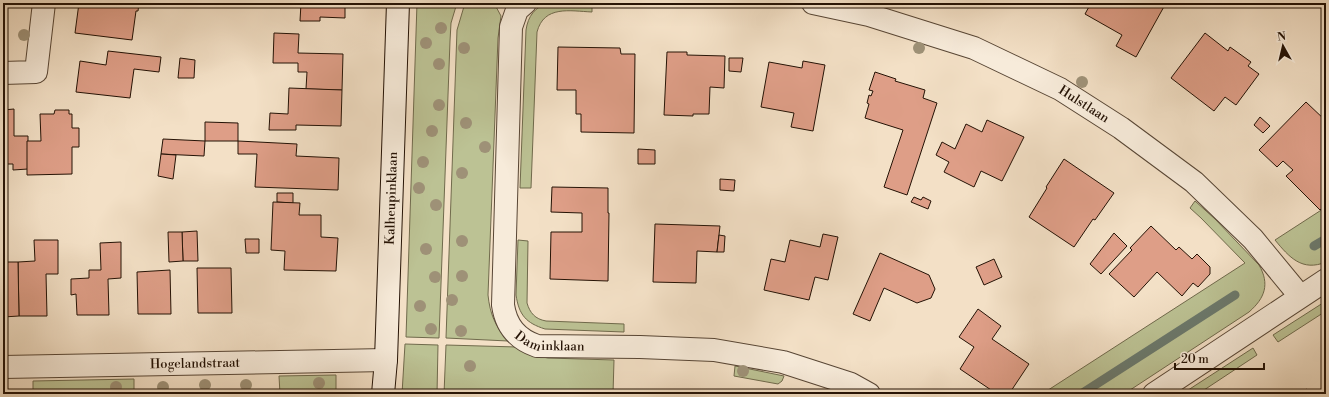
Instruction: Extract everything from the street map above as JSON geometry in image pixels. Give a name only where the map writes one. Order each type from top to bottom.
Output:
[{"type":"street","points":[[3,73],[36,72],[44,3]]},
{"type":"street","name":"Kalheupinklaan","points":[[383,394],[386,360],[398,3]]},
{"type":"street","name":"Daminklaan","points":[[525,3],[517,10],[511,27],[503,305],[505,316],[510,327],[525,342],[537,346],[640,347],[714,350],[783,362],[851,384],[869,394]]},
{"type":"street","name":"Hulstlaan","points":[[813,3],[870,15],[974,48],[1060,89],[1121,128],[1194,182],[1253,239],[1300,296]]},
{"type":"street","points":[[1154,394],[1326,280]]},
{"type":"street","name":"Hogelandstraat","points":[[3,367],[386,360]]},
{"type":"green space","points":[[417,3],[457,3],[451,23],[450,41],[439,338],[406,337]]},
{"type":"green space","points":[[465,3],[494,3],[501,16],[498,38],[488,295],[494,320],[508,341],[446,338],[457,30]]},
{"type":"green space","points":[[548,3],[592,3],[592,12],[559,12],[545,17],[540,23],[537,32],[531,188],[520,188],[526,30],[530,16],[539,7]]},
{"type":"green space","points":[[1195,201],[1215,219],[1259,265],[1265,285],[1259,301],[1249,312],[1124,394],[1042,394],[1245,263],[1190,208]]},
{"type":"green space","points":[[1326,207],[1326,262],[1317,265],[1303,264],[1291,257],[1275,240]]},
{"type":"green space","points":[[518,240],[528,241],[527,303],[534,315],[539,319],[546,321],[624,324],[624,332],[545,329],[528,321],[521,313],[516,295]]},
{"type":"green space","points":[[1326,301],[1326,311],[1278,342],[1273,335]]},
{"type":"green space","points":[[405,344],[438,345],[437,394],[402,394]]},
{"type":"green space","points":[[446,345],[517,347],[532,355],[548,358],[614,360],[613,394],[444,394]]},
{"type":"green space","points":[[1253,348],[1257,355],[1198,394],[1182,394]]},
{"type":"green space","points":[[735,366],[784,376],[782,381],[778,384],[734,376]]},
{"type":"green space","points":[[336,375],[336,394],[280,394],[279,376]]},
{"type":"green space","points":[[134,379],[134,394],[33,394],[33,381]]},
{"type":"building","points":[[79,3],[139,3],[138,11],[136,11],[132,40],[75,33]]},
{"type":"building","points":[[301,3],[345,3],[345,18],[320,17],[320,21],[300,21]]},
{"type":"building","points":[[1091,3],[1166,3],[1136,57],[1116,46],[1122,35],[1085,14]]},
{"type":"building","points":[[3,19],[7,19],[7,33],[3,33]]},
{"type":"building","points":[[274,33],[299,34],[298,53],[343,54],[342,90],[306,89],[307,72],[298,72],[298,63],[273,63]]},
{"type":"building","points":[[1205,33],[1228,51],[1230,47],[1251,62],[1248,66],[1259,74],[1236,105],[1225,97],[1214,111],[1171,78]]},
{"type":"building","points":[[558,47],[620,48],[621,54],[635,54],[634,133],[581,132],[581,114],[576,114],[576,90],[557,90]]},
{"type":"building","points":[[108,51],[161,57],[159,72],[134,69],[130,98],[76,92],[80,61],[106,65]]},
{"type":"building","points":[[667,52],[687,52],[687,55],[725,56],[724,88],[710,87],[709,114],[693,114],[693,116],[664,115]]},
{"type":"building","points":[[180,58],[195,60],[194,78],[178,78]]},
{"type":"building","points":[[729,58],[743,58],[741,72],[729,71]]},
{"type":"building","points":[[803,61],[825,65],[813,131],[791,127],[794,113],[761,107],[769,62],[802,68]]},
{"type":"building","points":[[875,72],[896,79],[895,81],[925,90],[923,98],[937,103],[907,195],[884,187],[903,130],[865,118],[869,104],[867,103],[869,95],[871,96],[873,91],[869,90]]},
{"type":"building","points":[[289,88],[342,90],[341,126],[296,125],[296,130],[269,130],[270,113],[288,114]]},
{"type":"building","points":[[1306,102],[1326,121],[1326,204],[1320,210],[1286,176],[1293,170],[1283,161],[1277,167],[1259,150]]},
{"type":"building","points":[[14,109],[14,136],[28,136],[28,169],[13,170],[13,164],[3,164],[3,110]]},
{"type":"building","points":[[55,110],[69,110],[69,114],[72,114],[72,128],[79,128],[79,147],[72,147],[72,174],[27,175],[27,141],[41,141],[40,114],[54,114]]},
{"type":"building","points":[[1260,117],[1270,126],[1263,133],[1254,125]]},
{"type":"building","points":[[987,120],[1024,137],[1002,181],[981,171],[974,187],[944,172],[949,162],[936,155],[942,142],[955,149],[966,124],[982,132]]},
{"type":"building","points":[[205,122],[238,123],[238,141],[205,141]]},
{"type":"building","points":[[163,139],[205,141],[204,156],[161,154]]},
{"type":"building","points":[[238,141],[297,144],[296,156],[339,158],[338,190],[255,187],[257,154],[238,154]]},
{"type":"building","points":[[638,149],[655,150],[655,164],[638,164]]},
{"type":"building","points":[[161,154],[176,155],[173,179],[158,176]]},
{"type":"building","points":[[1064,159],[1114,193],[1095,220],[1093,219],[1074,247],[1029,217]]},
{"type":"building","points":[[720,179],[735,180],[734,191],[720,190]]},
{"type":"building","points":[[552,187],[608,188],[608,281],[550,279],[551,232],[582,232],[582,213],[551,212]]},
{"type":"building","points":[[277,193],[293,193],[293,203],[277,202]]},
{"type":"building","points":[[914,197],[921,200],[923,197],[931,201],[928,209],[911,202]]},
{"type":"building","points":[[273,202],[300,203],[299,215],[321,215],[321,237],[338,238],[336,271],[284,270],[285,251],[271,250]]},
{"type":"building","points":[[655,224],[720,226],[717,252],[697,251],[696,283],[653,282]]},
{"type":"building","points":[[1151,226],[1176,250],[1179,247],[1192,259],[1197,254],[1210,267],[1210,274],[1198,287],[1193,283],[1182,296],[1157,272],[1134,297],[1109,274],[1132,250],[1130,248]]},
{"type":"building","points":[[197,231],[198,261],[183,261],[182,232]]},
{"type":"building","points":[[168,232],[182,232],[183,261],[169,262]]},
{"type":"building","points":[[1114,233],[1127,246],[1101,274],[1090,264]]},
{"type":"building","points":[[823,234],[838,237],[828,280],[815,277],[809,300],[764,290],[771,259],[785,262],[790,240],[820,247]]},
{"type":"building","points":[[719,235],[725,236],[724,252],[717,252]]},
{"type":"building","points":[[245,239],[259,239],[259,253],[246,253]]},
{"type":"building","points":[[34,240],[58,240],[58,274],[46,274],[47,316],[19,316],[18,262],[35,261]]},
{"type":"building","points":[[121,242],[121,278],[108,279],[109,315],[77,315],[76,294],[71,295],[71,279],[89,278],[89,270],[101,270],[100,243]]},
{"type":"building","points":[[880,253],[929,275],[935,289],[931,298],[917,303],[884,288],[870,321],[853,314]]},
{"type":"building","points":[[994,259],[1002,277],[984,285],[976,267]]},
{"type":"building","points":[[3,262],[18,262],[19,316],[3,317]]},
{"type":"building","points":[[197,268],[231,268],[232,313],[198,313]]},
{"type":"building","points":[[170,270],[171,314],[138,314],[137,272]]},
{"type":"building","points":[[978,309],[1001,326],[992,339],[1029,364],[1009,394],[997,394],[960,369],[974,347],[959,337]]},
{"type":"building","points":[[1306,389],[1314,394],[1303,394]]},
{"type":"waterway","points":[[1314,246],[1326,239]]},
{"type":"waterway","points":[[1081,394],[1235,295]]}]
